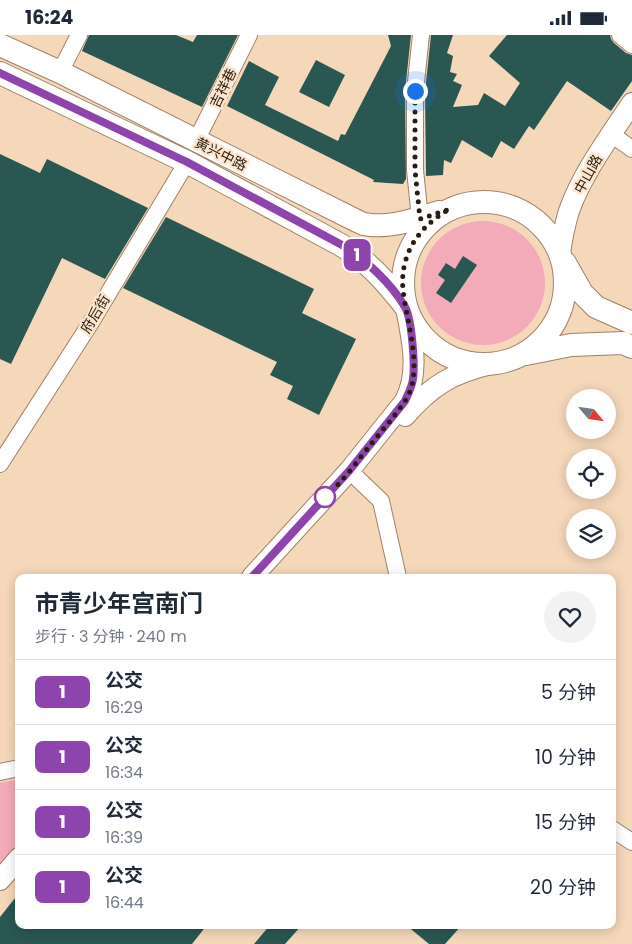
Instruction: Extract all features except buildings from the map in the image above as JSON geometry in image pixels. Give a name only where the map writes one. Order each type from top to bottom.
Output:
[{"type":"main road","name":"黄兴中路","points":[[0,45],[365,224],[381,225],[420,219],[450,209]]},
{"type":"main road","name":"黄兴中路","points":[[0,73],[187,162],[349,249],[376,271],[406,308]]},
{"type":"main road","points":[[560,253],[565,279],[562,305],[557,318],[542,340],[520,355],[506,361],[491,364],[475,364],[460,361],[445,355],[432,346],[421,336],[412,323],[406,308],[402,281],[407,255],[413,242],[430,222],[450,209],[473,202],[485,201],[497,202],[520,209],[540,223],[548,232],[560,253],[575,281],[589,300],[628,333]]},
{"type":"main road","points":[[520,355],[628,333]]},
{"type":"street","points":[[60,73],[78,35]]},
{"type":"street","name":"吉祥巷","points":[[196,141],[249,35]]},
{"type":"street","points":[[420,35],[415,91],[415,170],[420,219]]},
{"type":"street","points":[[620,35],[632,45]]},
{"type":"street","name":"中山路","points":[[560,253],[574,198],[596,157],[632,103]]},
{"type":"street","points":[[611,134],[632,149]]},
{"type":"street","name":"府后街","points":[[0,464],[90,324],[187,162]]},
{"type":"street","points":[[255,574],[349,471],[405,401],[410,390],[414,370],[412,342],[406,308]]},
{"type":"street","points":[[267,574],[356,477],[422,397],[449,378],[473,368],[491,364]]},
{"type":"street","points":[[356,477],[381,501],[397,574]]},
{"type":"street","points":[[0,771],[15,769]]},
{"type":"street","points":[[616,832],[632,842]]},
{"type":"street","points":[[0,880],[15,863]]},
{"type":"street","points":[[0,893],[15,876]]},
{"type":"shaded area","points":[[483,221],[507,226],[527,239],[540,259],[545,283],[540,307],[527,327],[507,340],[483,345],[459,340],[439,327],[426,307],[421,283],[426,259],[439,239],[459,226]]},
{"type":"shaded area","points":[[15,780],[15,852],[0,871],[0,783]]},
{"type":"bus line","name":"1","points":[[0,73],[187,162],[342,245],[358,255],[376,271],[406,308],[414,356],[414,370],[413,380],[405,401],[349,471],[255,574]]},
{"type":"route","points":[[325,497],[349,471],[396,413],[405,401],[413,380],[414,356],[403,295],[402,281],[404,268],[407,255],[421,231],[439,215],[450,209],[420,219],[415,170],[415,91]]}]
